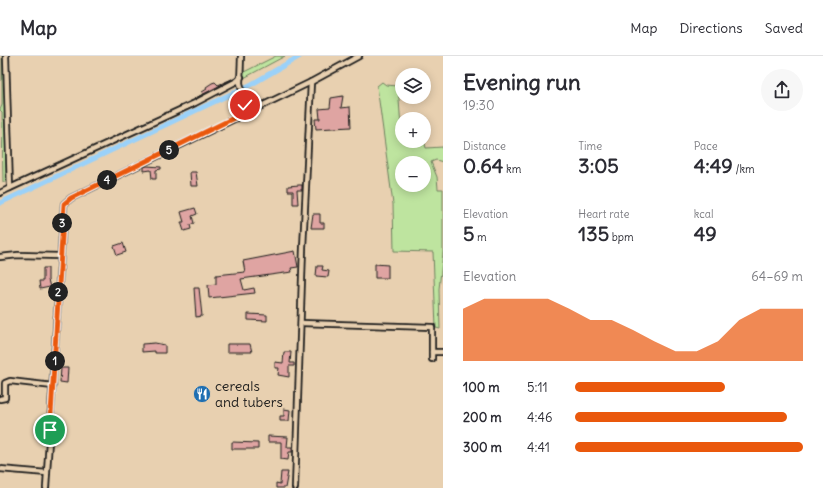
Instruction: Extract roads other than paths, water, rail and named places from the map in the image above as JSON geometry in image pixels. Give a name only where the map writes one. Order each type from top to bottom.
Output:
[{"type":"street","points":[[6,56],[10,188]]},
{"type":"street","points":[[241,56],[240,83],[244,92],[248,111]]},
{"type":"street","points":[[46,488],[64,204],[71,198],[248,111],[311,82],[359,56]]},
{"type":"street","points":[[0,193],[195,103],[237,81],[241,76]]},
{"type":"street","points":[[295,488],[311,82]]},
{"type":"street","points":[[0,257],[18,255],[60,256]]},
{"type":"street","points":[[301,323],[432,327],[432,359]]},
{"type":"street","points":[[432,352],[443,352]]},
{"type":"street","points":[[0,399],[5,398],[5,383],[10,382],[53,386]]},
{"type":"street","points":[[0,469],[47,473]]},
{"type":"waterway","points":[[0,203],[252,84],[300,56]]},
{"type":"place","name":"cereals and tubers","points":[[202,394]]}]
